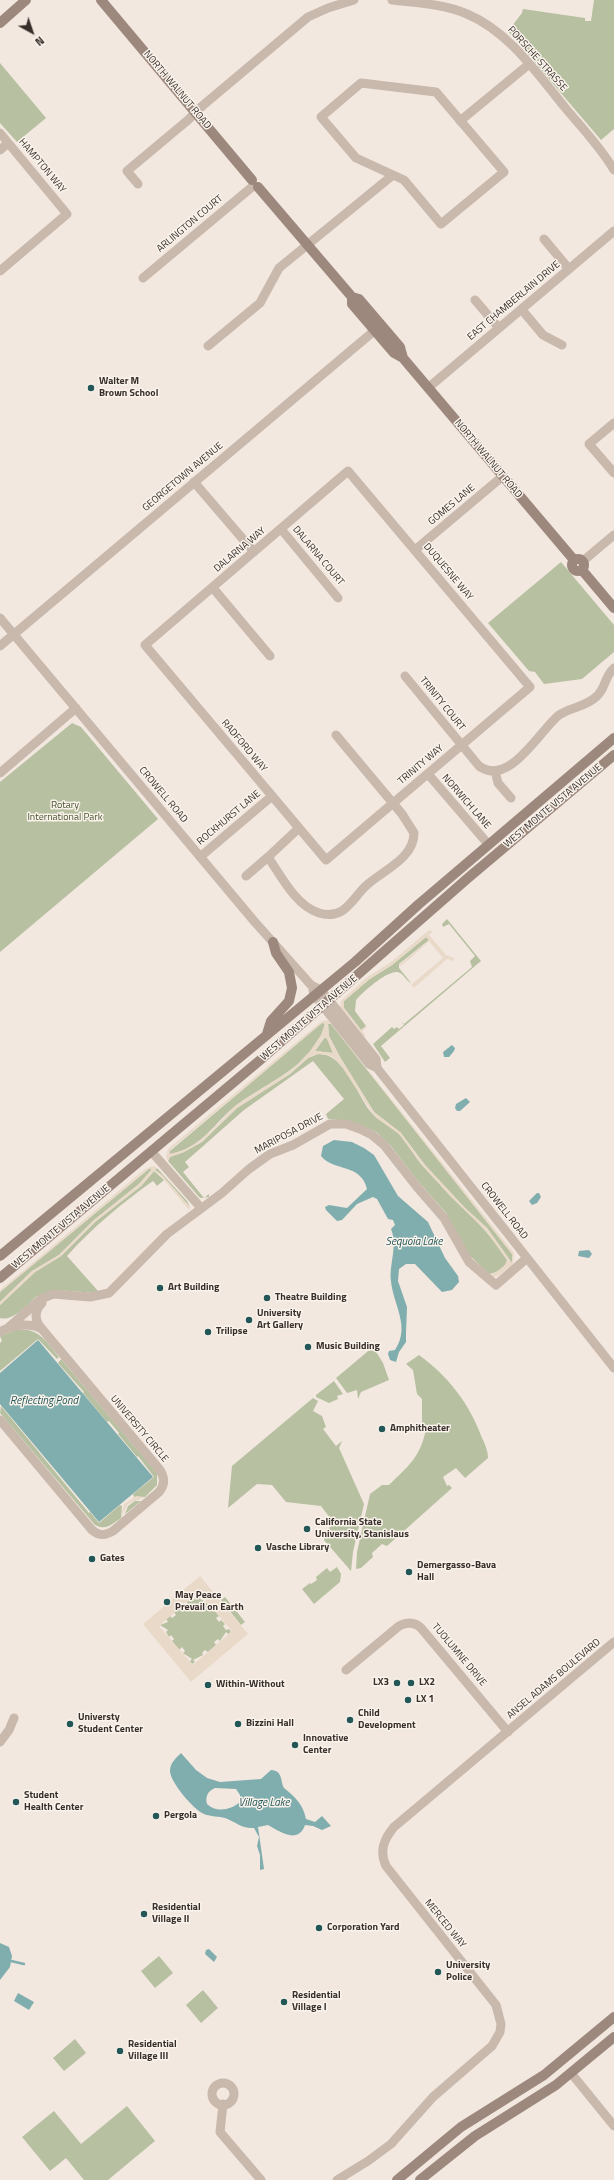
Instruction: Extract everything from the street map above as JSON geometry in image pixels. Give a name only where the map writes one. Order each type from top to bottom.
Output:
[{"type":"main road","points":[[0,23],[26,0]]},
{"type":"main road","name":"NORTH WALNUT ROAD","points":[[101,0],[196,112],[254,185],[308,244],[352,297],[352,304],[378,327],[394,353],[403,358],[579,564],[614,608]]},
{"type":"main road","name":"WEST MONTE VISTA AVENUE","points":[[0,1256],[268,1034],[488,844],[614,738]]},
{"type":"main road","name":"WEST MONTE VISTA AVENUE","points":[[0,1278],[325,1003],[479,868],[614,755]]},
{"type":"main road","points":[[268,1034],[271,1021],[289,1001],[292,988],[289,972],[276,953],[273,942]]},
{"type":"main road","points":[[396,2180],[461,2127],[534,2082],[614,2017]]},
{"type":"main road","points":[[572,2073],[568,2064],[594,2042],[596,2037],[595,2033]]},
{"type":"main road","points":[[420,2180],[470,2139],[556,2085],[614,2037]]},
{"type":"street","points":[[138,184],[127,171],[196,112],[302,22],[328,8],[354,0]]},
{"type":"street","name":"PORSCHE STRASSE","points":[[392,0],[453,9],[474,17],[505,38],[601,152],[614,170]]},
{"type":"street","points":[[460,121],[528,65]]},
{"type":"street","points":[[361,83],[436,92],[504,172],[442,224],[404,180],[393,175],[356,158],[321,117],[361,83]]},
{"type":"street","name":"HAMPTON WAY","points":[[0,133],[67,214],[0,271]]},
{"type":"street","points":[[0,150],[8,143]]},
{"type":"street","points":[[208,346],[257,306],[265,296],[276,271],[393,175]]},
{"type":"street","name":"ARLINGTON COURT","points":[[143,278],[254,185]]},
{"type":"street","name":"EAST CHAMBERLAIN DRIVE","points":[[428,388],[614,231]]},
{"type":"street","points":[[544,239],[569,269]]},
{"type":"street","points":[[475,300],[499,328]]},
{"type":"street","points":[[522,310],[543,335],[562,345]]},
{"type":"street","name":"GEORGETOWN AVENUE","points":[[0,646],[378,327]]},
{"type":"street","points":[[614,423],[589,444],[614,473]]},
{"type":"street","name":"DALARNA WAY","points":[[145,646],[348,471]]},
{"type":"street","name":"DUQUESNE WAY","points":[[348,471],[530,687]]},
{"type":"street","name":"GOMES LANE","points":[[415,550],[503,476]]},
{"type":"street","points":[[194,482],[254,552]]},
{"type":"street","name":"DALARNA COURT","points":[[281,529],[338,598]]},
{"type":"street","points":[[579,564],[614,535]]},
{"type":"street","points":[[213,588],[270,656]]},
{"type":"street","name":"CROWELL ROAD","points":[[0,618],[200,857],[317,992],[369,1064],[377,1068],[614,1368]]},
{"type":"street","name":"RADFORD WAY","points":[[145,646],[326,860]]},
{"type":"street","points":[[511,798],[498,783],[496,771],[522,756],[559,716],[585,705],[598,695],[606,677],[614,668]]},
{"type":"street","name":"TRINITY COURT","points":[[405,676],[479,766],[489,771],[496,771]]},
{"type":"street","name":"TRINITY WAY","points":[[326,860],[530,687]]},
{"type":"street","points":[[0,773],[76,708]]},
{"type":"street","points":[[268,857],[303,904],[320,914],[337,913],[352,903],[368,884],[402,858],[412,844],[414,834],[393,803],[336,735]]},
{"type":"street","name":"NORWICH LANE","points":[[428,774],[488,844]]},
{"type":"street","name":"ROCKHURST LANE","points":[[200,857],[272,796]]},
{"type":"street","points":[[246,876],[299,828]]},
{"type":"street","name":"MARIPOSA DRIVE","points":[[4,1329],[32,1306],[46,1297],[60,1294],[93,1297],[109,1292],[152,1249],[249,1169],[270,1154],[293,1145],[330,1124],[351,1126],[372,1135],[392,1153],[417,1188],[444,1218],[466,1257],[496,1285],[527,1258]]},
{"type":"street","points":[[151,1151],[200,1208]]},
{"type":"street","points":[[42,1329],[36,1321],[35,1314],[46,1297]]},
{"type":"street","points":[[4,1329],[30,1325],[42,1329]]},
{"type":"street","name":"UNIVERSITY CIRCLE","points":[[0,1420],[92,1530],[98,1535],[104,1535],[112,1531],[162,1487],[164,1479],[160,1470],[42,1329]]},
{"type":"street","name":"TUOLUMNE DRIVE","points":[[346,1670],[398,1626],[407,1623],[416,1624],[421,1628],[508,1732]]},
{"type":"street","name":"ANSEL ADAMS BOULEVARD","points":[[508,1732],[614,1642]]},
{"type":"street","points":[[0,1742],[9,1730],[14,1718]]},
{"type":"street","name":"MERCED WAY","points":[[337,2180],[368,2161],[391,2144],[433,2097],[492,2046],[500,2032],[500,2017],[496,2005],[386,1866],[382,1854],[385,1839],[394,1828],[508,1732]]},
{"type":"street","points":[[572,2073],[614,2126]]},
{"type":"street","points":[[223,2104],[220,2132],[261,2180]]},
{"type":"green space","points":[[594,0],[614,0],[614,129],[601,140],[508,31],[522,13],[523,9],[585,18],[585,21],[591,21]]},
{"type":"green space","points":[[0,63],[46,118],[17,142],[0,123]]},
{"type":"green space","points":[[561,562],[614,625],[614,652],[582,679],[544,684],[535,672],[529,671],[488,623]]},
{"type":"green space","name":"Rotary International Park","points":[[72,723],[81,727],[158,819],[0,952],[0,782]]},
{"type":"green space","points":[[447,919],[481,961],[381,1046],[390,1058],[385,1062],[373,1044],[392,1027],[394,1029],[397,1027],[399,1029],[404,1025],[401,1021],[404,1024],[472,967],[470,961],[475,956],[449,924],[443,927],[442,924]]},
{"type":"green space","points":[[426,937],[429,940],[399,964],[399,968],[411,983],[403,975],[397,972],[392,973],[381,978],[356,1000],[355,1011],[366,1026],[361,1030],[344,1008],[344,1001],[368,980],[392,965]]},
{"type":"green space","points":[[322,1023],[325,1023],[320,1037],[312,1050],[302,1061],[276,1080],[238,1104],[200,1140],[181,1151],[170,1154],[170,1151]]},
{"type":"green space","points":[[328,1024],[331,1024],[512,1254],[512,1263],[487,1228],[464,1207],[425,1165],[401,1133],[374,1112],[340,1057],[329,1036]]},
{"type":"green space","points":[[325,1037],[327,1038],[333,1053],[315,1051]]},
{"type":"green space","points":[[318,1054],[327,1055],[342,1067],[370,1111],[399,1134],[422,1165],[488,1234],[507,1260],[505,1265],[500,1270],[489,1274],[467,1253],[446,1213],[417,1180],[390,1145],[376,1132],[362,1126],[348,1121],[328,1119],[326,1114],[344,1099],[313,1061],[244,1110],[185,1162],[189,1167],[183,1172],[204,1198],[200,1198],[168,1161],[170,1157],[184,1152],[202,1142],[237,1108],[290,1074],[308,1058]]},
{"type":"green space","points":[[150,1168],[152,1170],[139,1184],[94,1220],[59,1255],[32,1271],[0,1302],[0,1292]]},
{"type":"green space","points":[[157,1168],[187,1201],[190,1207],[162,1175],[155,1170]]},
{"type":"green space","points":[[154,1171],[164,1180],[157,1186],[153,1181],[130,1198],[97,1225],[67,1256],[98,1291],[97,1293],[56,1290],[39,1298],[37,1296],[25,1308],[15,1315],[5,1319],[0,1318],[0,1305],[35,1272],[61,1256],[95,1222],[141,1186]]},
{"type":"green space","points":[[16,1330],[30,1331],[41,1336],[59,1357],[57,1359],[38,1339],[0,1371],[0,1343],[2,1341],[0,1336]]},
{"type":"green space","points":[[373,1347],[383,1363],[389,1380],[361,1392],[358,1399],[357,1390],[347,1393],[336,1378]]},
{"type":"green space","points":[[419,1355],[430,1363],[449,1382],[464,1402],[477,1426],[486,1448],[488,1458],[465,1478],[456,1468],[443,1477],[447,1486],[449,1485],[452,1488],[387,1546],[382,1544],[372,1553],[373,1557],[361,1568],[356,1569],[357,1552],[370,1494],[382,1485],[389,1485],[402,1472],[417,1454],[424,1439],[426,1429],[422,1423],[422,1399],[417,1394],[413,1370],[406,1364]]},
{"type":"green space","points":[[61,1359],[157,1473],[157,1485],[145,1497],[134,1497],[133,1494],[154,1477],[109,1421],[107,1422],[83,1393],[84,1392],[58,1363]]},
{"type":"green space","points":[[334,1381],[343,1394],[337,1396],[338,1399],[329,1403],[316,1397],[316,1395]]},
{"type":"green space","points":[[313,1398],[318,1401],[313,1411],[322,1416],[326,1427],[323,1429],[336,1446],[342,1441],[339,1448],[364,1504],[353,1552],[351,1571],[324,1540],[325,1532],[334,1523],[321,1506],[286,1502],[272,1485],[257,1484],[228,1508],[232,1466]]},
{"type":"green space","points":[[1,1406],[89,1513],[90,1512],[99,1523],[120,1505],[122,1506],[121,1518],[106,1527],[99,1527],[95,1525],[0,1413]]},
{"type":"green space","points":[[135,1501],[141,1501],[125,1514],[128,1506]]},
{"type":"green space","points":[[337,1567],[341,1574],[340,1582],[314,1604],[302,1589],[317,1580],[316,1577],[327,1568],[330,1572]]},
{"type":"green space","points":[[199,1593],[201,1596],[199,1598],[208,1604],[206,1606],[209,1610],[212,1607],[219,1616],[216,1618],[219,1622],[221,1620],[225,1624],[223,1626],[226,1630],[229,1629],[231,1632],[228,1634],[226,1632],[220,1641],[218,1639],[214,1642],[216,1645],[208,1652],[205,1650],[202,1653],[203,1655],[193,1660],[195,1662],[192,1664],[190,1661],[192,1659],[183,1653],[185,1651],[182,1647],[179,1650],[172,1641],[174,1639],[171,1635],[169,1637],[166,1632],[168,1630],[160,1625],[168,1622],[166,1619],[170,1616],[172,1618],[176,1615],[174,1612],[182,1605],[185,1607],[188,1604],[187,1602],[191,1599],[193,1601]]},
{"type":"green space","points":[[225,1597],[245,1622],[241,1625],[221,1600]]},
{"type":"green space","points":[[159,1956],[173,1973],[155,1988],[141,1971]]},
{"type":"green space","points":[[203,1990],[218,2008],[201,2023],[186,2005]]},
{"type":"green space","points":[[75,2039],[86,2053],[64,2071],[53,2058]]},
{"type":"green space","points":[[127,2106],[155,2141],[108,2180],[84,2180],[66,2158],[50,2171],[22,2137],[54,2111],[81,2144]]},
{"type":"shaded area","points":[[429,930],[433,932],[429,935],[446,955],[454,958],[454,961],[447,959],[414,988],[410,983],[412,984],[443,958],[429,941],[412,957],[400,966],[399,965],[429,940],[426,937],[392,965],[370,979],[344,1001],[344,1008],[361,1030],[366,1026],[367,1027],[362,1031],[366,1036],[363,1036],[340,1008],[341,1001],[366,978],[391,962]]},
{"type":"shaded area","points":[[328,1020],[514,1253],[513,1264],[498,1276],[493,1277],[489,1274],[495,1273],[505,1265],[507,1260],[486,1231],[450,1196],[422,1165],[399,1134],[375,1117],[342,1067],[333,1057],[318,1054],[308,1058],[290,1074],[237,1108],[202,1142],[184,1152],[170,1157],[168,1161],[166,1156],[168,1149],[322,1021]],"holes":[[[322,1023],[325,1024],[321,1035],[310,1051],[293,1069],[236,1105],[210,1132],[198,1142],[184,1150],[170,1154],[170,1150]],[[328,1024],[331,1024],[512,1254],[512,1263],[487,1228],[464,1207],[422,1162],[401,1133],[374,1112],[340,1057],[329,1036]],[[324,1037],[327,1039],[333,1053],[315,1051]]]},
{"type":"shaded area","points":[[153,1166],[157,1168],[155,1170],[162,1175],[190,1207],[189,1210],[160,1175],[154,1171],[141,1186],[95,1222],[61,1256],[35,1272],[0,1305],[0,1302],[32,1271],[59,1255],[94,1220],[139,1184],[151,1170],[150,1168],[0,1292],[0,1290],[145,1169]]},
{"type":"shaded area","points":[[136,1496],[145,1497],[128,1504],[121,1518],[124,1504]]},
{"type":"shaded area","points":[[200,1576],[248,1634],[191,1682],[143,1624]],"holes":[[[198,1592],[232,1631],[193,1665],[159,1626]]]},
{"type":"water","points":[[452,1045],[455,1048],[454,1051],[449,1057],[444,1057],[443,1052]]},
{"type":"water","points":[[466,1098],[470,1102],[460,1111],[457,1111],[455,1108],[456,1104]]},
{"type":"water","name":"Sequoia Lake","points":[[334,1140],[352,1142],[374,1155],[398,1196],[428,1222],[445,1258],[458,1276],[459,1282],[452,1290],[442,1292],[415,1264],[406,1264],[399,1269],[398,1281],[407,1307],[406,1342],[399,1352],[396,1362],[390,1360],[388,1354],[389,1351],[395,1350],[400,1341],[401,1332],[400,1316],[392,1290],[391,1281],[394,1242],[391,1229],[395,1225],[393,1220],[388,1219],[377,1199],[373,1197],[357,1204],[342,1220],[337,1221],[326,1210],[325,1207],[329,1205],[347,1208],[367,1189],[364,1181],[359,1175],[353,1171],[326,1161],[321,1156],[323,1146]]},
{"type":"water","points":[[537,1193],[539,1193],[541,1197],[537,1203],[532,1205],[529,1201]]},
{"type":"water","points":[[589,1250],[592,1254],[589,1258],[578,1256],[579,1251]]},
{"type":"water","name":"Reflecting Pond","points":[[38,1340],[153,1477],[99,1522],[0,1404],[0,1373]]},
{"type":"water","name":"Village Lake","points":[[181,1753],[196,1770],[207,1778],[220,1782],[261,1779],[271,1770],[278,1772],[284,1788],[301,1805],[306,1819],[315,1822],[322,1816],[331,1826],[322,1830],[313,1826],[305,1825],[302,1831],[293,1835],[283,1833],[268,1825],[258,1827],[264,1869],[260,1870],[260,1855],[257,1846],[259,1837],[254,1828],[242,1826],[225,1818],[204,1814],[194,1807],[178,1788],[171,1776],[170,1768],[172,1763]],"holes":[[[213,1789],[236,1789],[240,1795],[240,1802],[236,1805],[228,1809],[215,1809],[207,1804],[207,1796]]]},
{"type":"water","points":[[0,1943],[9,1947],[12,1956],[10,1967],[0,1980]]},
{"type":"water","points":[[209,1949],[217,1957],[214,1962],[205,1954],[206,1950]]},
{"type":"water","points":[[18,1993],[34,2002],[29,2010],[14,2001]]},
{"type":"waterway","points":[[11,1961],[24,1964]]},
{"type":"place","name":"Walter M Brown School","points":[[91,388]]},
{"type":"place","name":"Art Building","points":[[160,1288]]},
{"type":"place","name":"Theatre Building","points":[[267,1298]]},
{"type":"place","name":"University Art Gallery","points":[[249,1320]]},
{"type":"place","name":"Trilipse","points":[[208,1332]]},
{"type":"place","name":"Music Building","points":[[308,1347]]},
{"type":"place","name":"Amphitheater","points":[[382,1429]]},
{"type":"place","name":"California State University, Stanislaus","points":[[307,1529]]},
{"type":"place","name":"Vasche Library","points":[[258,1548]]},
{"type":"place","name":"Gates","points":[[92,1559]]},
{"type":"place","name":"Demergasso-Bava Hall","points":[[409,1572]]},
{"type":"place","name":"May Peace Prevail on Earth","points":[[167,1602]]},
{"type":"place","name":"LX3","points":[[397,1683]]},
{"type":"place","name":"LX2","points":[[411,1683]]},
{"type":"place","name":"Within-Without","points":[[208,1685]]},
{"type":"place","name":"LX 1","points":[[408,1700]]},
{"type":"place","name":"Child Development","points":[[350,1720]]},
{"type":"place","name":"Universty Student Center","points":[[70,1724]]},
{"type":"place","name":"Bizzini Hall","points":[[238,1724]]},
{"type":"place","name":"Innovative Center","points":[[295,1745]]},
{"type":"place","name":"Student Health Center","points":[[16,1802]]},
{"type":"place","name":"Pergola","points":[[156,1816]]},
{"type":"place","name":"Residential Village II","points":[[144,1914]]},
{"type":"place","name":"Corporation Yard","points":[[319,1928]]},
{"type":"place","name":"University Police","points":[[438,1972]]},
{"type":"place","name":"Residential Village I","points":[[284,2002]]},
{"type":"place","name":"Residential Village III","points":[[120,2051]]}]
